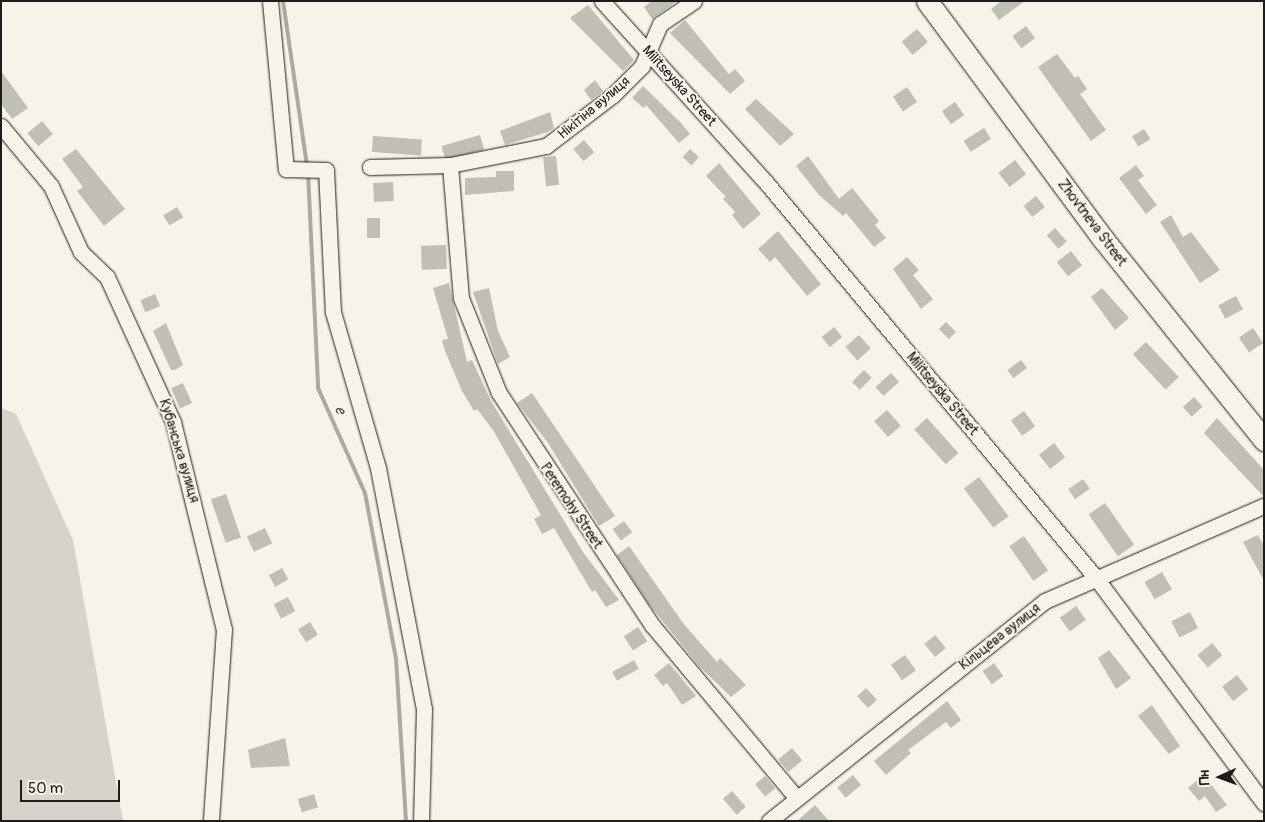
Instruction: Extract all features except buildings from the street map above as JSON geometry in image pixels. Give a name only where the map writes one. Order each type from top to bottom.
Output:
[{"type":"main road","name":"Zhovtneva Street","points":[[927,1],[1103,240],[1264,440]]},
{"type":"street","points":[[270,1],[286,169],[326,170],[333,312],[378,468],[424,709],[421,821]]},
{"type":"street","name":"Militseyska Street","points":[[602,1],[764,180],[1096,578],[1264,803]]},
{"type":"street","name":"Нікітіна вулиця","points":[[370,167],[450,165],[529,151],[566,136],[642,66],[660,24],[694,1]]},
{"type":"street","name":"Кубанська вулиця","points":[[1,126],[51,186],[81,252],[106,277],[173,422],[224,628],[210,821]]},
{"type":"street","name":"Peremohy Street","points":[[450,165],[461,298],[499,394],[652,624],[796,798]]},
{"type":"street","name":"Кільцева вулиця","points":[[769,821],[1045,601],[1264,506]]},
{"type":"shaded area","points":[[1,408],[16,414],[73,540],[123,821],[1,821]]},
{"type":"waterway","name":"e","points":[[283,1],[307,165]]},
{"type":"waterway","name":"e","points":[[308,172],[318,388],[365,493],[396,658],[406,821]]}]
